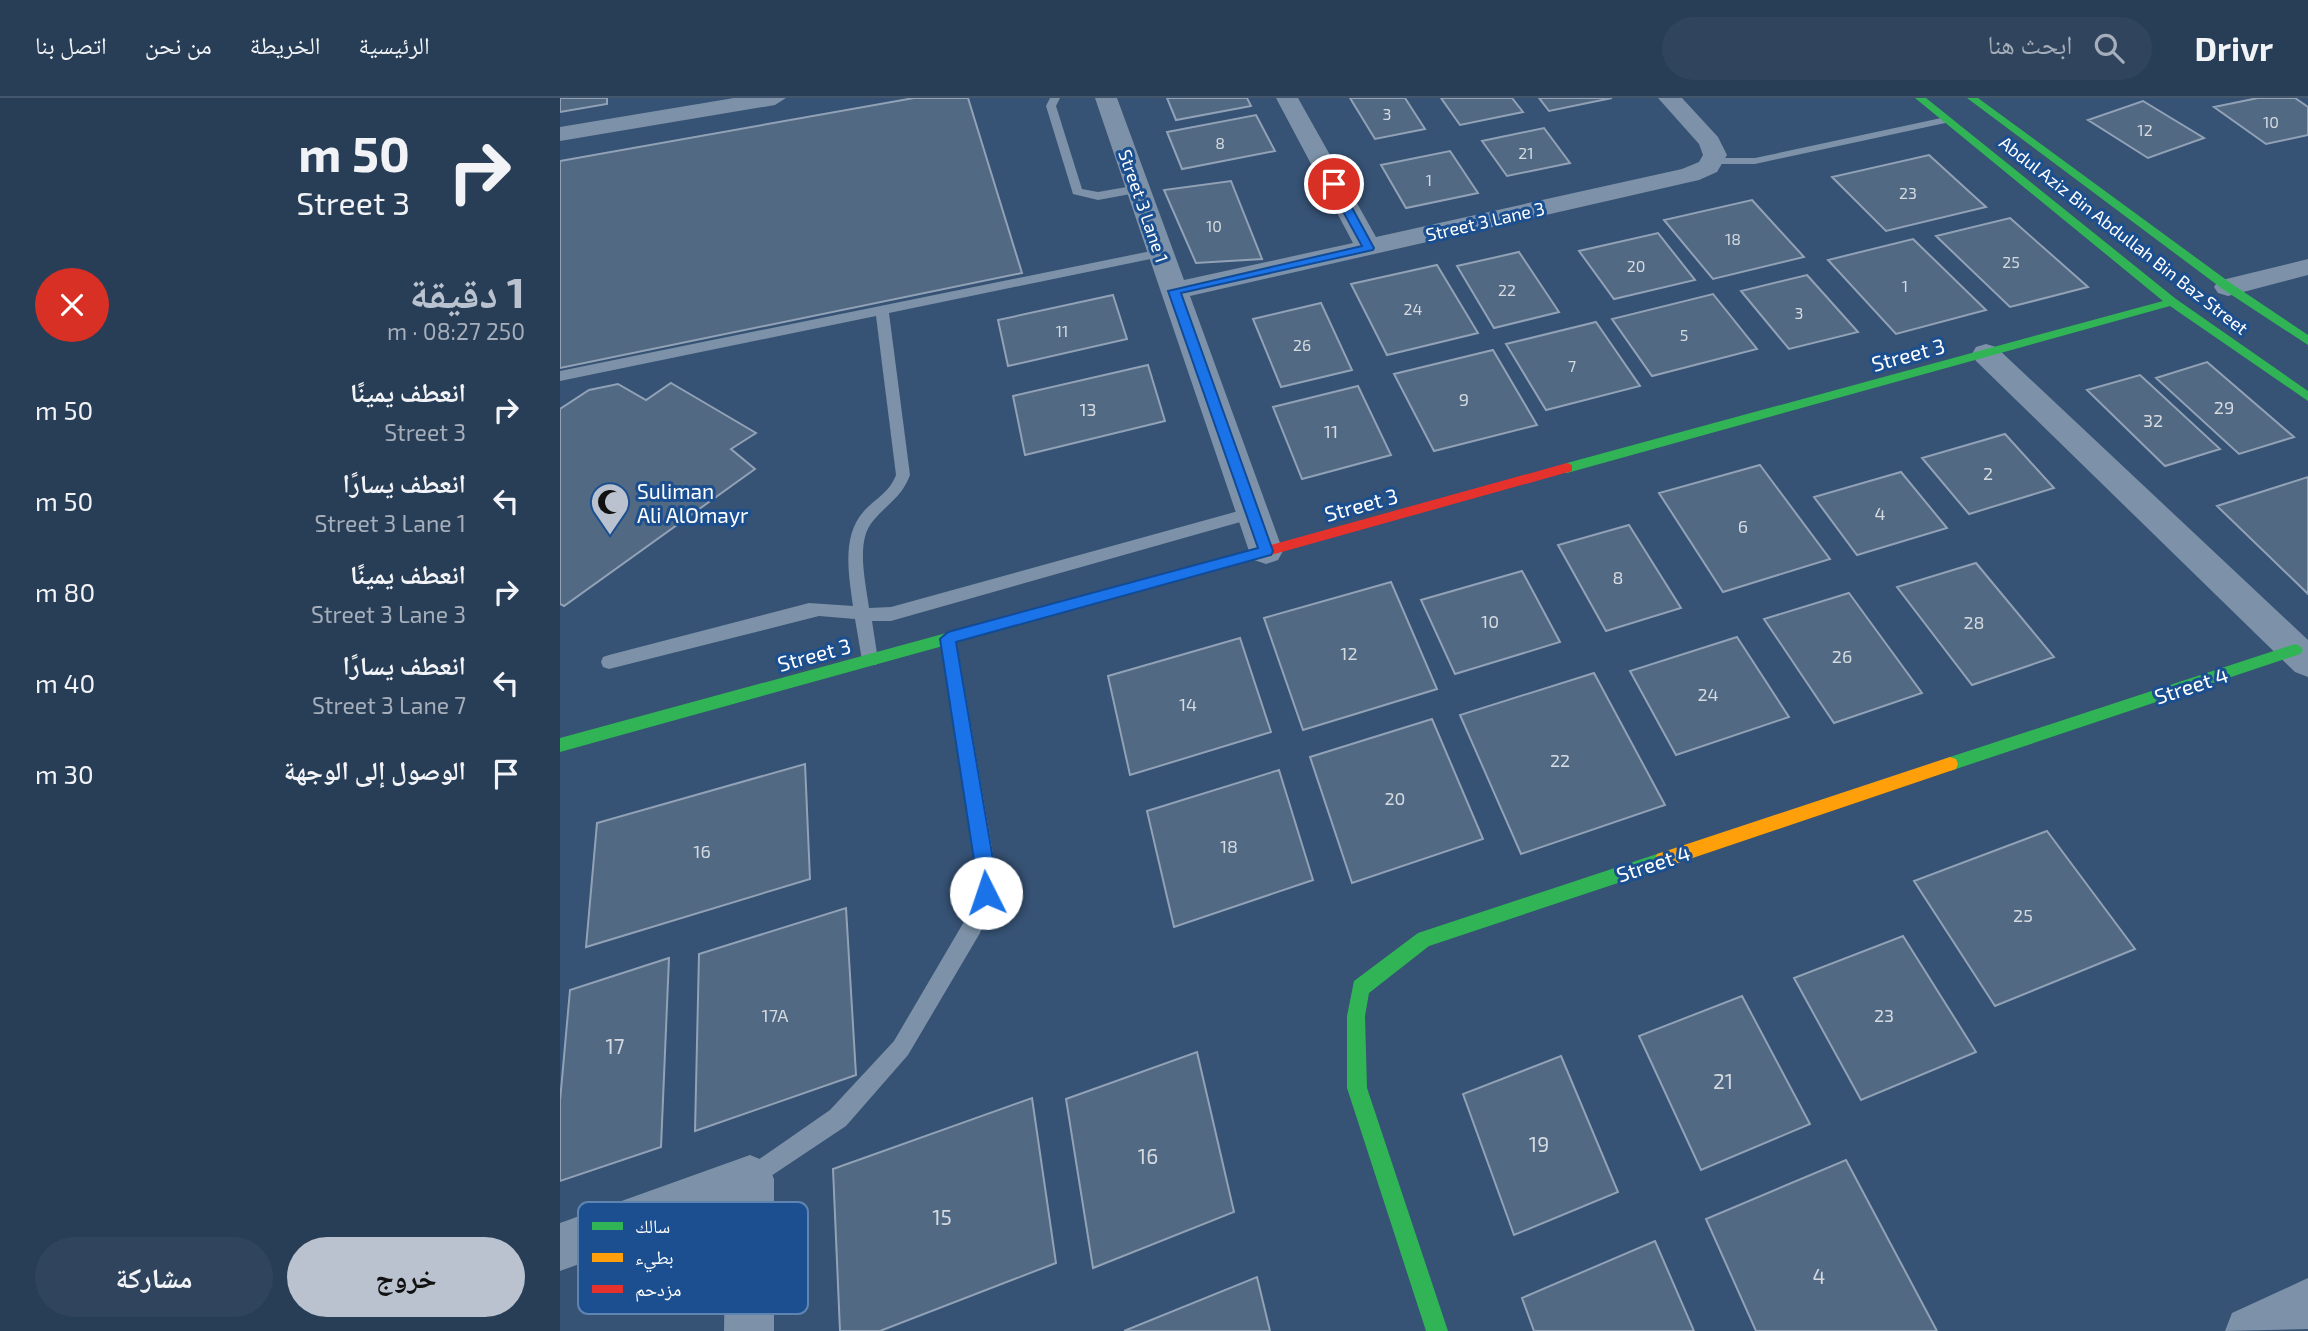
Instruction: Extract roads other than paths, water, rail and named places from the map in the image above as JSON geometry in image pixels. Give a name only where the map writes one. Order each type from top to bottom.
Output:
[{"type":"street","points":[[560,134],[775,98]]},
{"type":"street","name":"Street 3 Lane 1","points":[[1106,98],[1266,551]]},
{"type":"street","points":[[1287,98],[1369,248]]},
{"type":"street","points":[[1669,98],[1710,142],[1715,155],[1714,161]]},
{"type":"street","name":"Abdul Aziz Bin Abdullah Bin Baz Street","points":[[1920,98],[2172,302],[2308,397]]},
{"type":"street","name":"Abdul Aziz Bin Abdullah Bin Baz Street","points":[[1972,99],[2228,286],[2308,341]]},
{"type":"street","name":"Street 3 Lane 3","points":[[1174,291],[1690,175],[1714,161]]},
{"type":"street","points":[[2228,286],[2308,267]]},
{"type":"street","name":"Street 3","points":[[560,745],[2172,302]]},
{"type":"street","name":"Street 4","points":[[1437,1331],[1357,1087],[1356,1016],[1360,988],[1424,939],[2302,656],[1986,354]]},
{"type":"street","points":[[686,1202],[750,1179],[750,1202]]},
{"type":"street","points":[[560,1247],[578,1241]]},
{"type":"street","points":[[2250,1331],[2308,1303]]},
{"type":"lane","points":[[1055,98],[1051,106],[1077,191],[1098,196],[1138,189]]},
{"type":"lane","points":[[1714,161],[1755,161],[1946,120]]},
{"type":"lane","points":[[560,376],[1160,253]]},
{"type":"lane","points":[[870,660],[856,543],[863,521],[898,492],[904,475],[882,310]]},
{"type":"lane","points":[[609,662],[808,610],[831,607],[863,613],[891,614],[1253,513]]},
{"type":"lane","points":[[750,1179],[838,1118],[901,1048],[973,926],[986,893],[986,871],[948,639]]},
{"type":"place","name":"Suliman Ali AlOmayr","points":[[610,536]]}]
